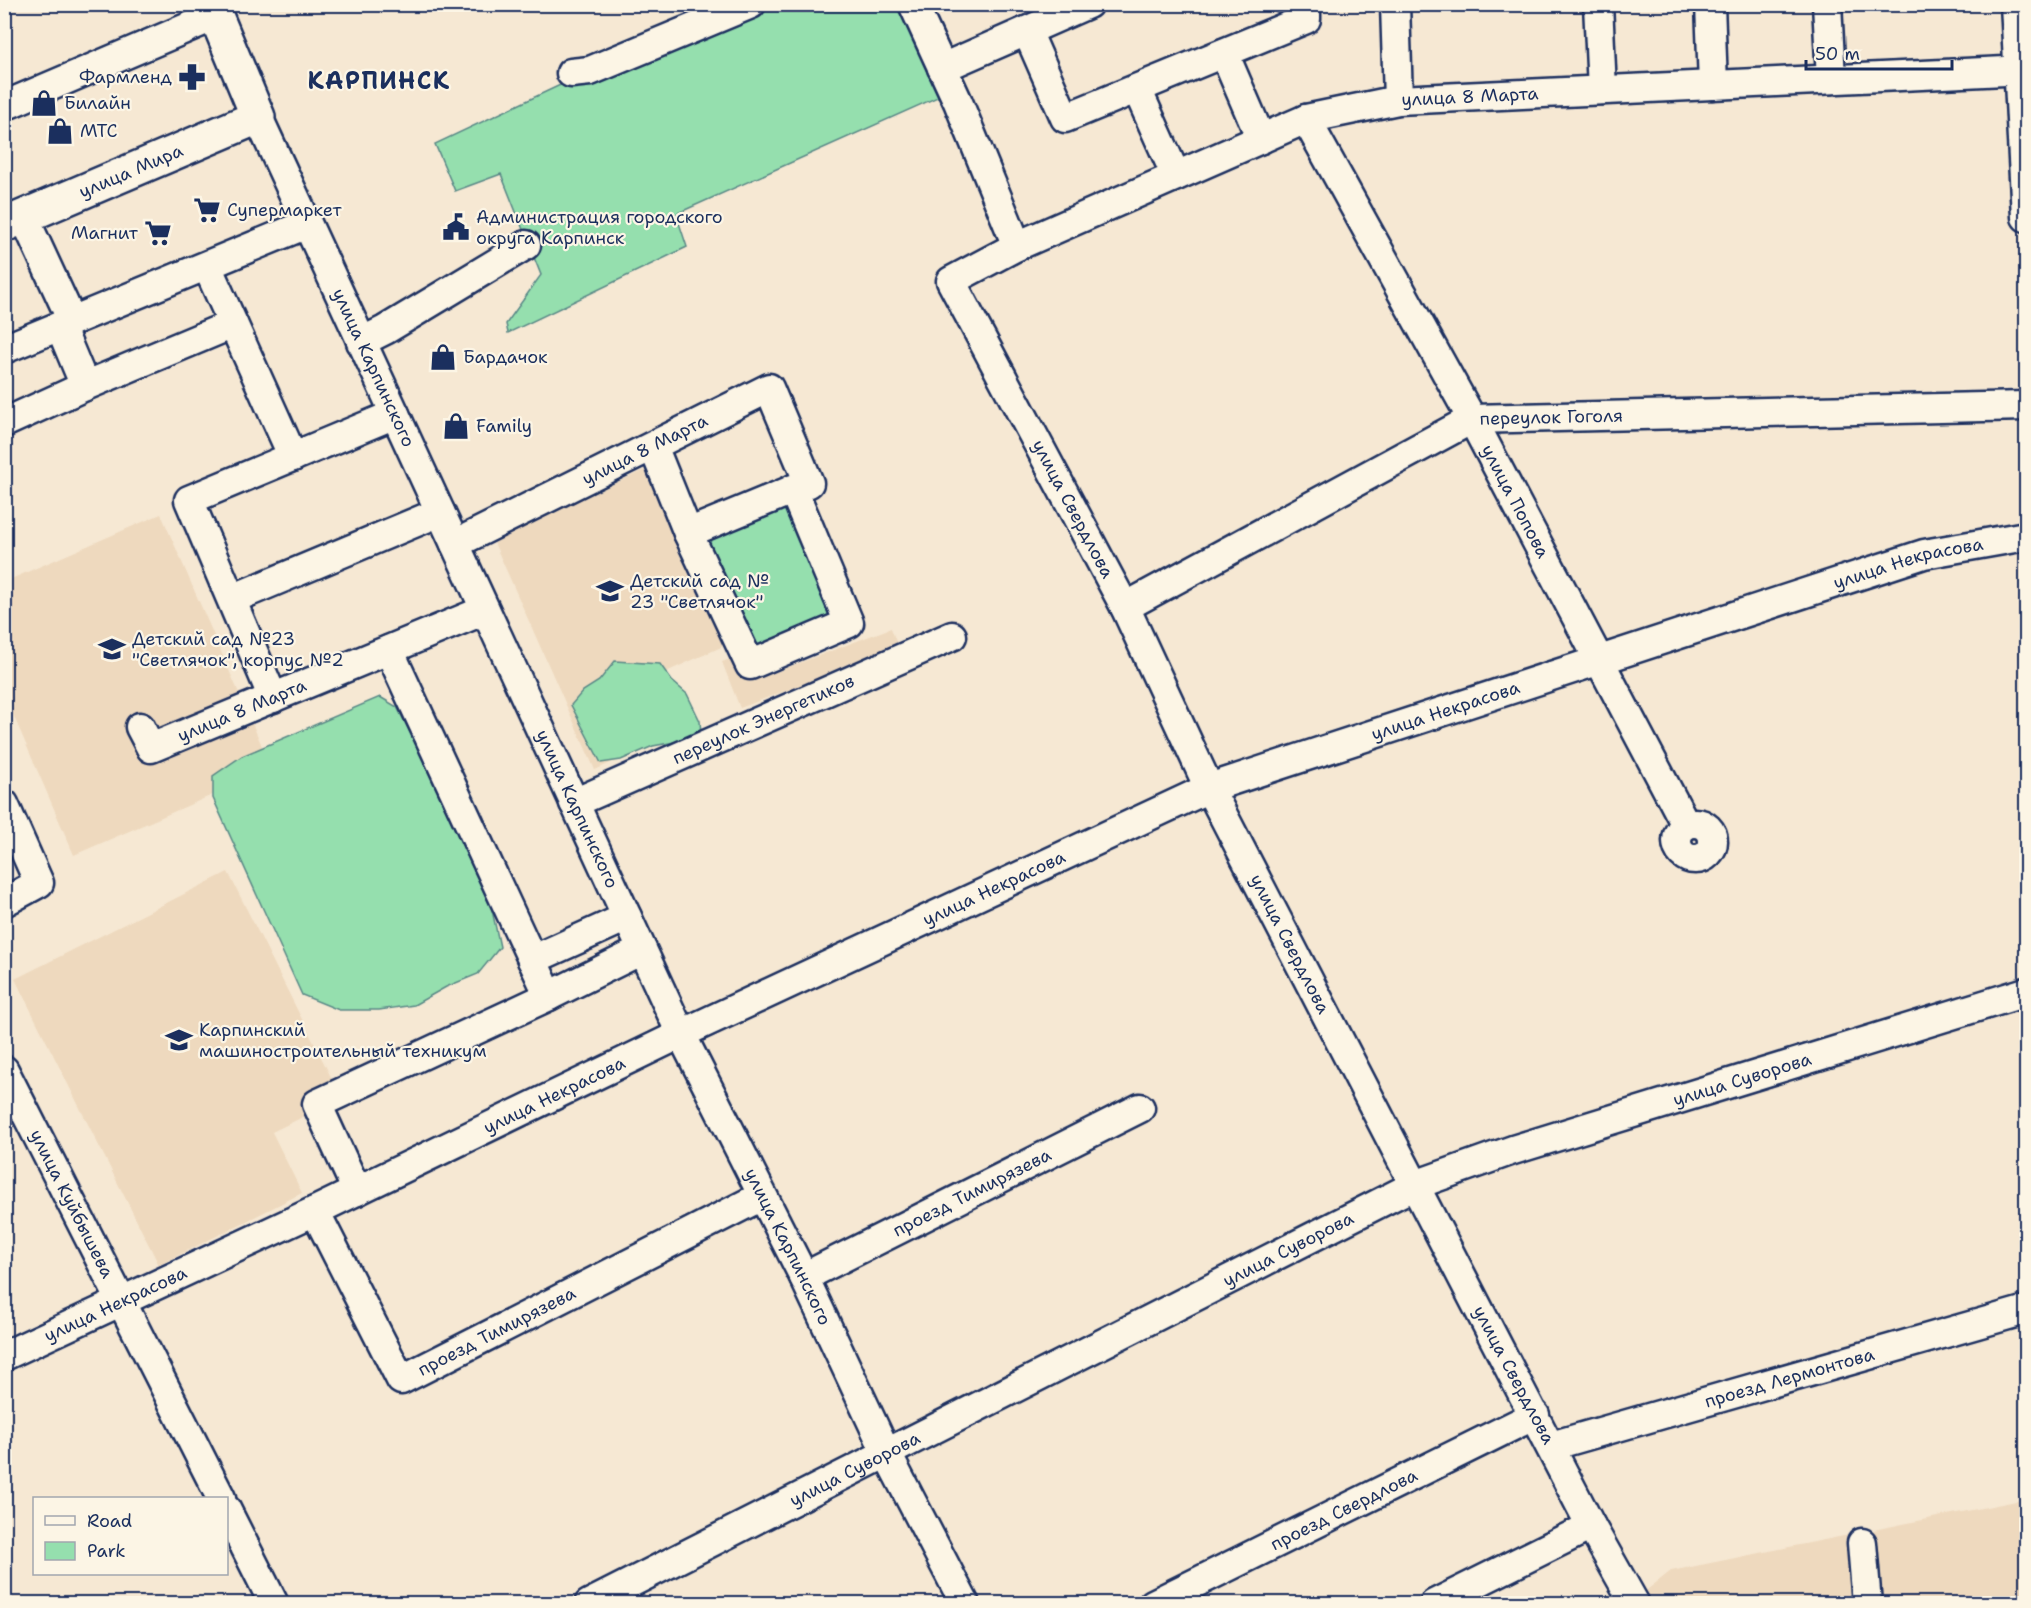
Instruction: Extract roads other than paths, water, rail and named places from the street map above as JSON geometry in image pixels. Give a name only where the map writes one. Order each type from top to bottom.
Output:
[{"type":"main road","name":"улица Карпинского","points":[[213,10],[258,117]]},
{"type":"main road","name":"улица Мира","points":[[10,220],[258,117]]},
{"type":"street","points":[[571,73],[590,70],[752,4]]},
{"type":"street","points":[[913,4],[1017,246]]},
{"type":"street","points":[[942,68],[1033,20],[1088,4]]},
{"type":"street","points":[[1033,20],[1065,118],[1306,19],[1305,4]]},
{"type":"street","points":[[1395,4],[1398,100]]},
{"type":"street","points":[[1598,4],[1602,90]]},
{"type":"street","points":[[1710,4],[1713,85]]},
{"type":"street","points":[[1827,4],[1831,79]]},
{"type":"street","points":[[2015,4],[2022,70],[2026,217]]},
{"type":"street","points":[[4,106],[213,10]]},
{"type":"street","points":[[1224,53],[1260,139]]},
{"type":"street","name":"улица 8 Марта","points":[[951,281],[1017,246],[1306,119],[1398,100],[2022,70]]},
{"type":"street","points":[[1137,88],[1176,176]]},
{"type":"street","name":"улица Карпинского","points":[[258,117],[681,1034],[804,1277],[887,1454],[965,1604]]},
{"type":"street","name":"улица Попова","points":[[1306,119],[1472,419],[1686,825]]},
{"type":"street","points":[[10,220],[66,324],[85,386]]},
{"type":"street","points":[[4,349],[307,224]]},
{"type":"street","points":[[361,342],[385,330],[526,245]]},
{"type":"street","points":[[207,266],[293,457]]},
{"type":"street","name":"улица Свердлова","points":[[951,281],[1125,606],[1209,788],[1592,1526],[1635,1604]]},
{"type":"street","points":[[4,423],[85,386],[233,324]]},
{"type":"street","name":"улица 8 Марта","points":[[454,544],[769,388],[808,483],[793,489]]},
{"type":"street","name":"переулок Гоголя","points":[[1125,606],[1472,419],[2026,406]]},
{"type":"street","points":[[273,698],[189,500],[394,414]]},
{"type":"street","points":[[653,446],[688,533],[750,665],[849,623],[793,489],[688,533]]},
{"type":"street","points":[[232,599],[440,512]]},
{"type":"street","name":"улица Некрасова","points":[[4,1356],[315,1211],[681,1034],[1209,788],[1924,554],[2026,536]]},
{"type":"street","name":"улица 8 Марта","points":[[140,727],[152,748],[485,610]]},
{"type":"street","name":"переулок Энергетиков","points":[[574,803],[952,636]]},
{"type":"street","points":[[388,650],[549,996]]},
{"type":"street","points":[[4,804],[39,883],[4,902]]},
{"type":"street","points":[[532,960],[627,917]]},
{"type":"street","points":[[357,1191],[317,1104],[642,950]]},
{"type":"street","name":"улица Суворова","points":[[589,1604],[1415,1185],[1513,1150],[2026,992]]},
{"type":"street","name":"улица Куйбышева","points":[[4,1071],[220,1497]]},
{"type":"street","name":"проезд Тимирязева","points":[[804,1277],[1140,1108]]},
{"type":"street","name":"проезд Тимирязева","points":[[315,1211],[401,1380],[762,1196]]},
{"type":"street","name":"проезд Лермонтова","points":[[1551,1446],[2026,1310]]},
{"type":"street","name":"проезд Свердлова","points":[[1153,1604],[1535,1415]]},
{"type":"street","points":[[228,1513],[274,1604]]},
{"type":"street","points":[[1434,1604],[1592,1526]]},
{"type":"street","points":[[1862,1543],[1867,1604]]},
{"type":"place","name":"Фармленд","points":[[192,77]]},
{"type":"place","name":"Билайн","points":[[44,103]]},
{"type":"place","name":"МТС","points":[[60,131]]},
{"type":"place","name":"Супермаркет","points":[[207,210]]},
{"type":"place","name":"Администрация городского округа Карпинск","points":[[456,227]]},
{"type":"place","name":"Магнит","points":[[158,233]]},
{"type":"place","name":"Бардачок","points":[[443,357]]},
{"type":"place","name":"Family","points":[[456,426]]},
{"type":"place","name":"Детский сад № 23 \"Светлячок\"","points":[[610,591]]},
{"type":"place","name":"Детский сад №23 \"Светлячок\", корпус №2","points":[[112,649]]},
{"type":"place","name":"Карпинский машиностроительный техникум","points":[[179,1040]]},
{"type":"district","name":"КАРПИНСК","points":[[379,81]]}]
